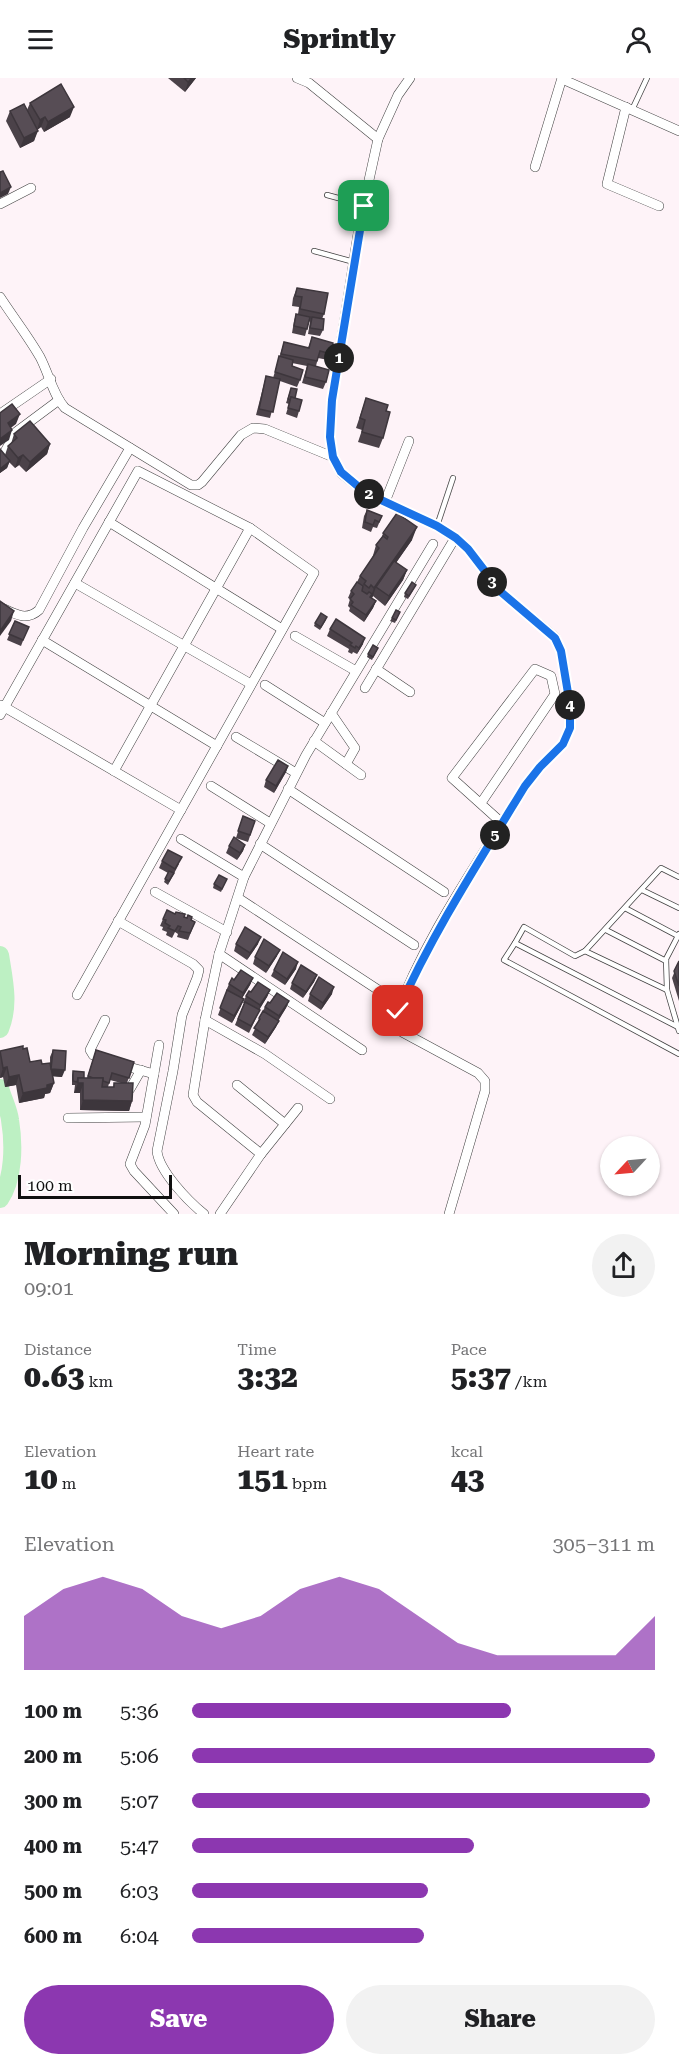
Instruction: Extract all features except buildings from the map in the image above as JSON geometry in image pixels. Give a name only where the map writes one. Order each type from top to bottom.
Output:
[{"type":"street","points":[[297,78],[309,83],[378,139]]},
{"type":"street","points":[[410,78],[398,95],[378,139],[364,206],[332,400],[330,437],[333,457],[341,472],[353,483],[456,538],[468,549],[501,592],[555,638],[561,651],[570,705],[570,728],[563,744],[530,780],[502,823],[438,929],[418,966],[393,1024],[402,1032],[478,1072],[485,1081],[485,1091],[449,1214]]},
{"type":"street","points":[[535,167],[562,78],[679,131]]},
{"type":"street","points":[[629,109],[607,184],[659,206]]},
{"type":"street","points":[[0,204],[32,188]]},
{"type":"street","points":[[0,297],[29,340],[65,408],[191,485],[198,485],[202,482],[242,435],[253,428],[265,429],[333,457]]},
{"type":"street","points":[[2,411],[51,379]]},
{"type":"street","points":[[2,457],[16,432],[59,400]]},
{"type":"street","points":[[385,502],[409,441]]},
{"type":"street","points":[[0,607],[29,617],[39,610],[130,448]]},
{"type":"street","points":[[77,995],[217,746],[251,684],[314,573],[250,528],[138,471],[2,709],[181,810]]},
{"type":"street","points":[[109,522],[282,629]]},
{"type":"street","points":[[114,771],[250,528]]},
{"type":"street","points":[[364,688],[456,538]]},
{"type":"street","points":[[261,1154],[197,1102],[193,1095],[219,954],[244,877],[270,823],[314,741],[432,544]]},
{"type":"street","points":[[75,582],[251,684]]},
{"type":"street","points":[[295,636],[356,671]]},
{"type":"street","points":[[42,640],[217,746]]},
{"type":"street","points":[[376,669],[410,692]]},
{"type":"street","points":[[481,803],[555,694],[551,676],[535,669],[452,778],[502,823]]},
{"type":"street","points":[[265,685],[325,723]]},
{"type":"street","points":[[331,713],[355,748],[346,764]]},
{"type":"street","points":[[236,737],[296,773]]},
{"type":"street","points":[[314,741],[361,775]]},
{"type":"street","points":[[211,786],[270,823]]},
{"type":"street","points":[[288,789],[444,892]]},
{"type":"street","points":[[181,838],[244,877]]},
{"type":"street","points":[[260,844],[414,945]]},
{"type":"street","points":[[155,892],[227,932]]},
{"type":"street","points":[[238,898],[389,998]]},
{"type":"street","points":[[118,921],[193,964],[199,970],[182,1015],[157,1151],[158,1160],[163,1169],[204,1214]]},
{"type":"street","points":[[219,954],[362,1050]]},
{"type":"street","points":[[105,1020],[91,1047],[91,1053],[154,1074]]},
{"type":"street","points":[[205,1020],[265,1054],[330,1099]]},
{"type":"street","points":[[159,1045],[143,1133],[130,1160],[131,1167],[174,1214]]},
{"type":"street","points":[[111,1087],[124,1091],[130,1089],[141,1070]]},
{"type":"street","points":[[237,1085],[285,1124]]},
{"type":"street","points":[[220,1214],[261,1154],[298,1108]]},
{"type":"street","points":[[68,1118],[146,1118]]},
{"type":"lane","points":[[629,109],[647,78]]},
{"type":"lane","points":[[327,195],[364,206]]},
{"type":"lane","points":[[314,251],[354,262]]},
{"type":"lane","points":[[437,526],[453,478]]},
{"type":"lane","points":[[679,877],[661,868],[606,930],[585,951],[575,956],[524,927],[504,960],[679,1054]]},
{"type":"lane","points":[[642,890],[679,908]]},
{"type":"lane","points":[[625,908],[679,935],[666,961],[667,990],[678,1029]]},
{"type":"lane","points":[[606,930],[666,961]]},
{"type":"lane","points":[[515,943],[678,1029]]},
{"type":"lane","points":[[585,951],[667,990]]},
{"type":"waterway","points":[[0,955],[5,1002],[0,1029]]},
{"type":"waterway","points":[[0,1088],[9,1116],[12,1150],[8,1182],[0,1199]]},
{"type":"route","points":[[364,206],[332,400],[330,437],[333,457],[341,472],[366,493],[437,526],[456,538],[468,549],[501,592],[555,638],[561,651],[570,705],[570,728],[563,744],[525,786],[438,929],[398,1011]]}]
